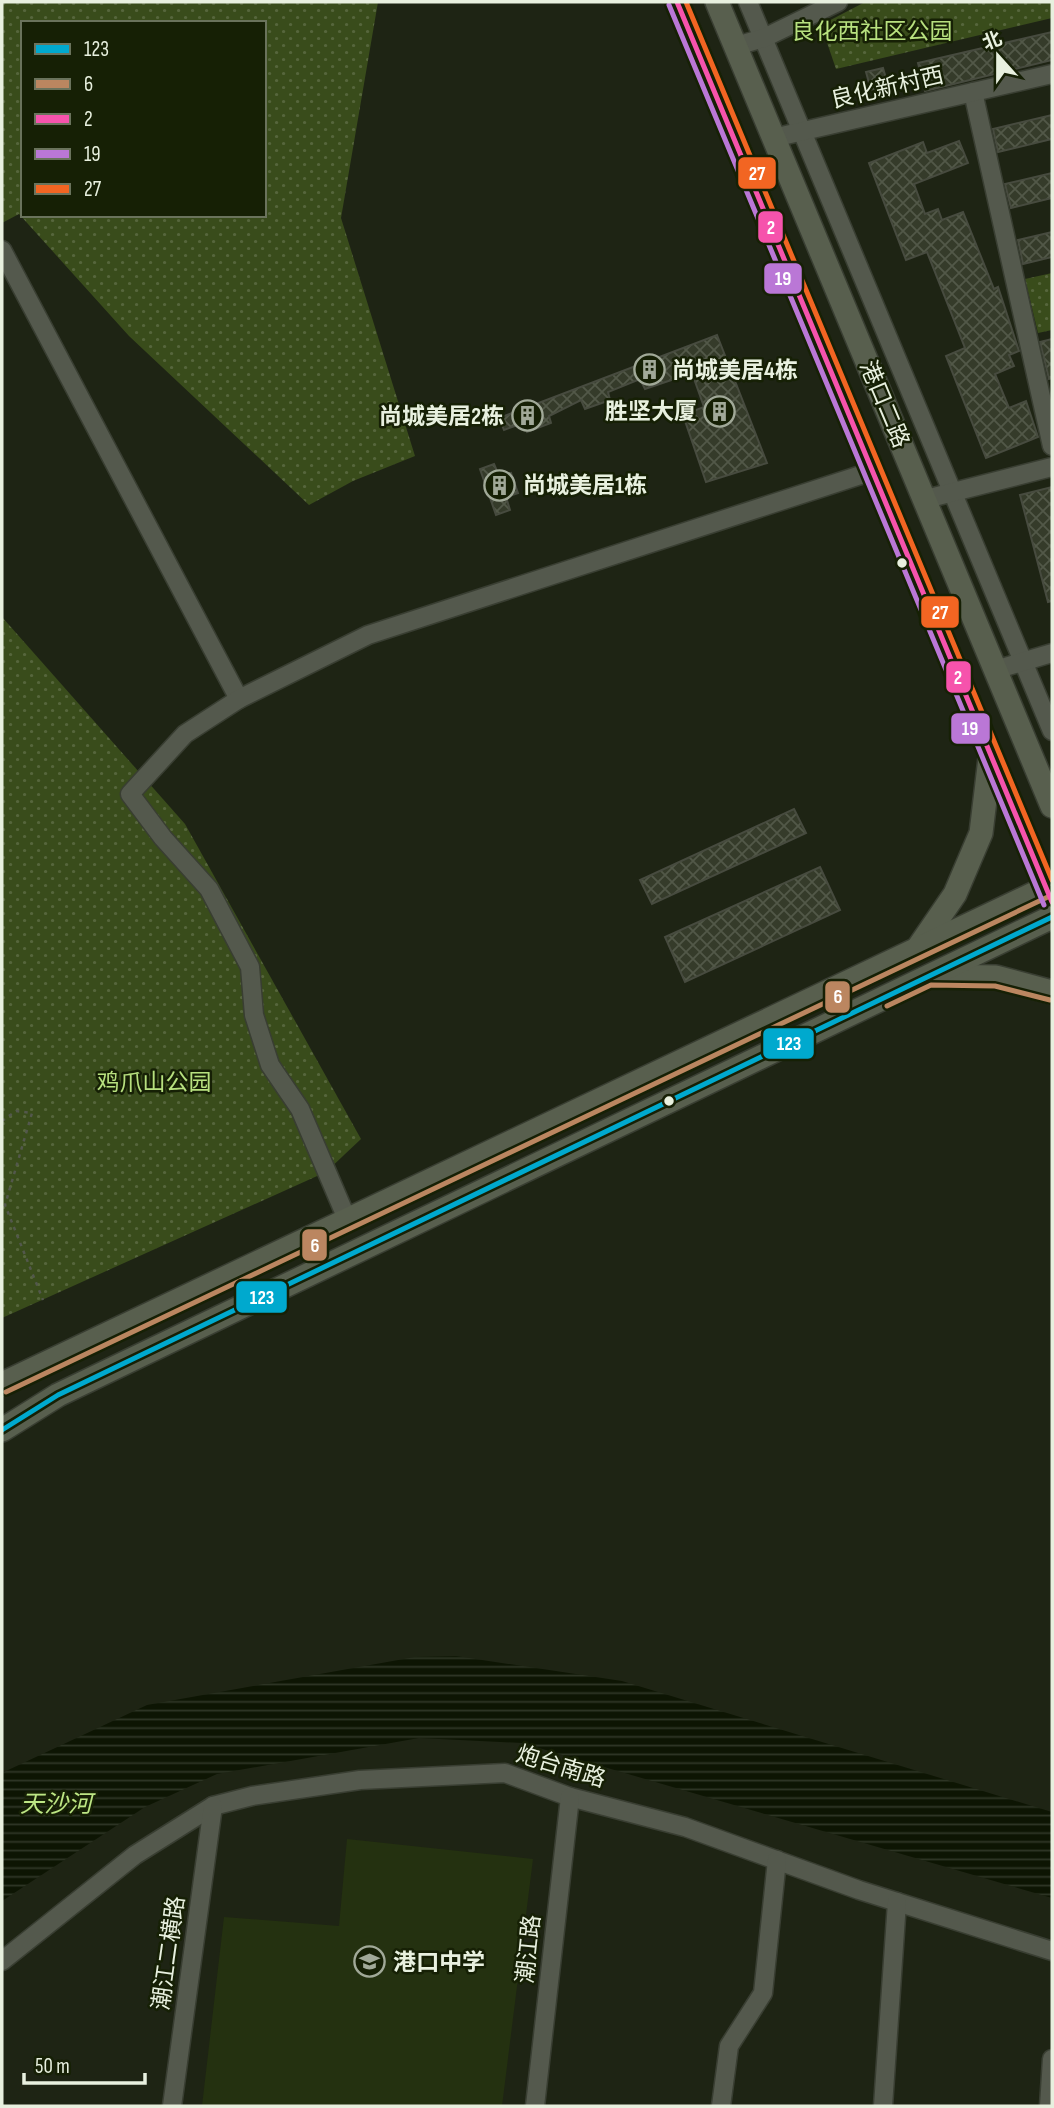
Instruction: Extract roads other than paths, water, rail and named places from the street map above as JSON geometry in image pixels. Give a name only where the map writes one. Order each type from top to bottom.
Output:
[{"type":"main road","name":"港口二路","points":[[677,2],[1050,892]]},
{"type":"main road","name":"港口二路","points":[[717,2],[1052,806]]},
{"type":"main road","points":[[960,677],[994,668]]},
{"type":"main road","points":[[1026,746],[1052,774]]},
{"type":"main road","points":[[917,949],[955,894],[981,833],[991,755]]},
{"type":"main road","points":[[2,1384],[917,949],[1050,892]]},
{"type":"main road","points":[[2,1430],[70,1389],[1052,917]]},
{"type":"main road","points":[[881,966],[892,993]]},
{"type":"main road","points":[[929,976],[996,977],[1052,992]]},
{"type":"street","points":[[748,2],[1052,731]]},
{"type":"street","points":[[736,46],[764,38],[838,2]]},
{"type":"street","name":"良化新村西","points":[[773,138],[1052,74]]},
{"type":"street","points":[[973,92],[1052,446]]},
{"type":"street","points":[[2,250],[239,699]]},
{"type":"street","points":[[926,499],[1052,467]]},
{"type":"street","points":[[347,1219],[300,1109],[270,1065],[254,1015],[250,967],[209,889],[163,838],[130,794],[186,734],[239,699],[368,635],[873,471]]},
{"type":"street","points":[[994,668],[1052,653]]},
{"type":"street","name":"炮台南路","points":[[2,1961],[135,1856],[213,1807],[252,1796],[360,1780],[505,1773],[570,1797],[685,1827],[897,1902],[1052,1951]]},
{"type":"street","name":"潮江路","points":[[535,2106],[570,1797]]},
{"type":"street","name":"潮江二横路","points":[[172,2106],[213,1807]]},
{"type":"street","points":[[721,2106],[729,2046],[763,1993],[776,1860]]},
{"type":"street","points":[[883,2106],[897,1902]]},
{"type":"street","points":[[1049,2106],[1052,2059]]},
{"type":"water","name":"天沙河","points":[[456,1656],[622,1681],[1052,1812],[1052,1898],[522,1743],[419,1738],[217,1774],[145,1807],[2,1901],[2,1774],[6,1771],[147,1705],[415,1657]]},
{"type":"place","name":"尚城美居4栋","points":[[649,370]]},
{"type":"place","name":"胜坚大厦","points":[[720,411]]},
{"type":"place","name":"尚城美居2栋","points":[[527,416]]},
{"type":"place","name":"尚城美居1栋","points":[[500,485]]},
{"type":"place","name":"港口中学","points":[[370,1962]]},
{"type":"park label","name":"良化西社区公园","points":[[872,31]]},
{"type":"park label","name":"鸡爪山公园","points":[[154,1082]]}]
